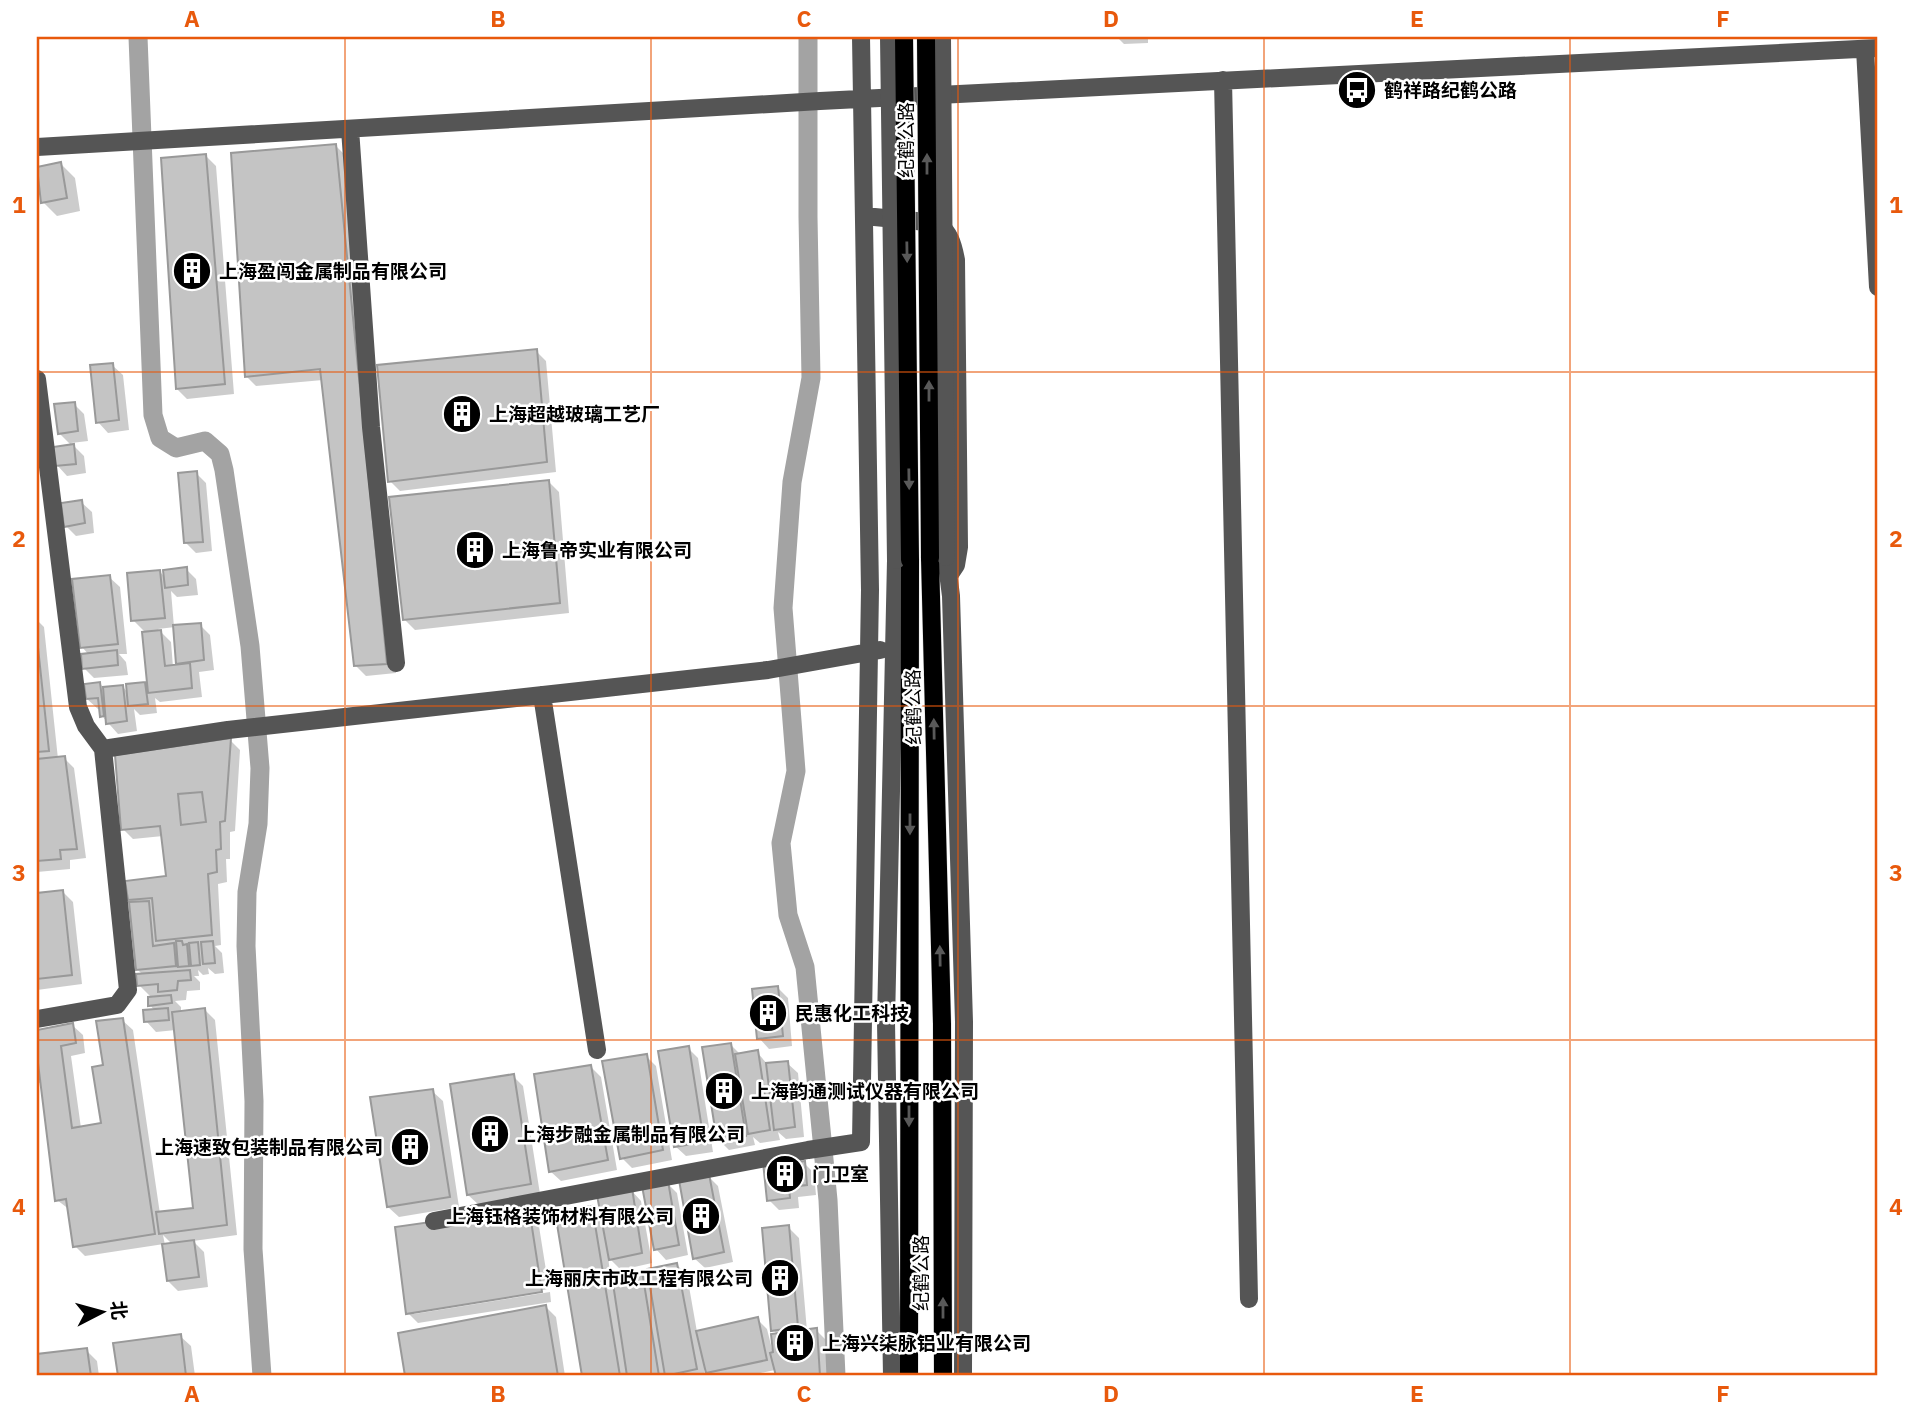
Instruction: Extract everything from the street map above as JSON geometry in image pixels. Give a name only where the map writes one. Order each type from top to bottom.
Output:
[{"type":"main road","name":"纪鹤公路","points":[[904,37],[903,648],[909,1023],[909,1376]]},
{"type":"main road","name":"纪鹤公路","points":[[926,37],[938,557],[943,1376]]},
{"type":"street","points":[[435,1221],[861,1142],[869,652],[861,37]]},
{"type":"street","points":[[889,37],[903,560]]},
{"type":"street","points":[[942,37],[938,557],[948,577],[951,596],[964,1022],[963,1376]]},
{"type":"street","points":[[37,147],[820,101],[1871,49],[1878,287]]},
{"type":"street","points":[[1223,80],[1249,1299]]},
{"type":"street","points":[[349,129],[371,427],[396,663]]},
{"type":"street","points":[[864,216],[937,223],[946,230],[956,260],[959,547],[956,565],[948,577]]},
{"type":"street","points":[[37,379],[78,707],[86,726],[103,749],[128,990],[117,1005],[37,1019]]},
{"type":"street","points":[[103,749],[278,724],[768,670],[903,648],[886,1022],[892,1376]]},
{"type":"street","points":[[542,695],[597,1050]]},
{"type":"building","points":[[336,144],[387,664],[354,666],[320,369],[245,377],[231,153]]},
{"type":"building","name":"上海盈闯金属制品有限公司","points":[[206,154],[225,384],[176,389],[161,158]]},
{"type":"building","points":[[61,162],[67,198],[41,203],[37,167]]},
{"type":"building","name":"上海超越玻璃工艺厂","points":[[537,349],[547,462],[388,482],[377,365]]},
{"type":"building","points":[[113,363],[119,420],[96,423],[90,365]]},
{"type":"building","points":[[75,402],[78,431],[58,434],[54,404]]},
{"type":"building","points":[[74,444],[76,464],[55,466],[53,447]]},
{"type":"building","points":[[197,471],[203,542],[184,543],[178,473]]},
{"type":"building","name":"上海鲁帝实业有限公司","points":[[549,480],[560,603],[403,620],[389,497]]},
{"type":"building","points":[[82,500],[85,523],[64,527],[61,503]]},
{"type":"building","points":[[187,567],[188,585],[165,588],[163,570]]},
{"type":"building","points":[[160,570],[165,618],[131,621],[127,573]]},
{"type":"building","points":[[110,575],[118,644],[80,648],[72,579]]},
{"type":"building","points":[[201,623],[204,660],[176,664],[173,625]]},
{"type":"building","points":[[161,630],[165,666],[190,663],[192,688],[148,693],[142,632]]},
{"type":"building","points":[[37,638],[49,751],[37,752]]},
{"type":"building","points":[[117,650],[118,665],[82,669],[81,654]]},
{"type":"building","points":[[100,682],[104,716],[100,717],[98,698],[86,699],[84,684]]},
{"type":"building","points":[[145,682],[148,704],[128,706],[126,684]]},
{"type":"building","points":[[123,685],[127,721],[106,724],[103,687]]},
{"type":"building","points":[[231,738],[225,821],[220,822],[221,849],[216,850],[217,872],[208,874],[212,935],[156,941],[152,898],[128,900],[125,881],[166,876],[160,826],[121,830],[115,755]]},
{"type":"building","points":[[65,756],[77,849],[60,850],[61,859],[37,861],[37,759]]},
{"type":"building","points":[[202,792],[206,822],[181,825],[178,794]]},
{"type":"building","points":[[63,890],[72,975],[37,979],[37,893]]},
{"type":"building","points":[[149,901],[153,946],[174,943],[176,966],[136,970],[129,902]]},
{"type":"building","points":[[176,941],[187,944],[189,966],[178,967]]},
{"type":"building","points":[[213,941],[215,963],[203,964],[201,942]]},
{"type":"building","points":[[198,942],[200,965],[191,966],[189,943]]},
{"type":"building","points":[[190,970],[191,980],[178,981],[177,990],[158,992],[158,984],[137,986],[136,974]]},
{"type":"building","name":"民惠化工科技","points":[[778,986],[783,1036],[757,1039],[752,989]]},
{"type":"building","points":[[171,995],[172,1003],[148,1006],[148,997]]},
{"type":"building","points":[[168,1008],[169,1020],[144,1022],[143,1010]]},
{"type":"building","points":[[205,1008],[227,1225],[159,1234],[156,1212],[193,1208],[172,1012]]},
{"type":"building","points":[[123,1018],[155,1234],[73,1247],[66,1199],[55,1201],[37,1055],[37,1030],[73,1023],[76,1043],[61,1046],[72,1128],[101,1123],[92,1067],[103,1065],[96,1021]]},
{"type":"building","name":"上海韵通测试仪器有限公司","points":[[731,1043],[746,1136],[717,1141],[702,1047]]},
{"type":"building","points":[[689,1046],[704,1142],[674,1147],[658,1051]]},
{"type":"building","points":[[758,1050],[770,1130],[748,1134],[735,1054]]},
{"type":"building","points":[[647,1054],[663,1150],[620,1159],[602,1061]]},
{"type":"building","points":[[788,1061],[795,1127],[774,1130],[766,1063]]},
{"type":"building","points":[[591,1065],[608,1160],[549,1172],[534,1074]]},
{"type":"building","name":"上海步融金属制品有限公司","points":[[514,1074],[531,1184],[467,1195],[450,1084]]},
{"type":"building","name":"上海速致包装制品有限公司","points":[[433,1089],[450,1197],[387,1207],[370,1097]]},
{"type":"building","name":"门卫室","points":[[786,1159],[786,1164],[805,1161],[807,1185],[789,1187],[790,1198],[767,1201],[763,1162]]},
{"type":"building","name":"上海钰格装饰材料有限公司","points":[[709,1174],[724,1252],[693,1259],[679,1180]]},
{"type":"building","points":[[668,1181],[679,1245],[654,1250],[642,1186]]},
{"type":"building","points":[[632,1188],[642,1253],[609,1260],[597,1195]]},
{"type":"building","points":[[592,1206],[620,1376],[582,1376],[555,1212]]},
{"type":"building","points":[[529,1208],[542,1292],[406,1314],[395,1227]]},
{"type":"building","name":"上海丽庆市政工程有限公司","points":[[789,1225],[798,1327],[771,1331],[762,1228]]},
{"type":"building","points":[[194,1240],[199,1277],[167,1281],[162,1244]]},
{"type":"building","points":[[677,1263],[697,1369],[665,1376],[647,1269]]},
{"type":"building","points":[[642,1271],[659,1376],[627,1376],[612,1277]]},
{"type":"building","points":[[546,1305],[558,1376],[405,1376],[398,1333]]},
{"type":"building","points":[[758,1317],[767,1360],[706,1373],[696,1331]]},
{"type":"building","name":"上海兴柒脉铝业有限公司","points":[[817,1328],[820,1376],[776,1376],[770,1353],[773,1352],[771,1334]]},
{"type":"building","points":[[181,1334],[186,1376],[118,1376],[113,1343]]},
{"type":"building","points":[[87,1348],[91,1376],[37,1376],[37,1354]]},
{"type":"waterway","points":[[138,37],[153,415],[160,438],[176,448],[205,441],[220,454],[250,646],[260,768],[258,824],[247,892],[246,946],[254,1101],[253,1249],[262,1376]]},
{"type":"waterway","points":[[808,37],[811,378],[792,482],[783,608],[796,771],[781,843],[788,915],[805,967],[828,1200],[836,1376]]},
{"type":"place","name":"鹤祥路纪鹤公路","points":[[1357,90]]},
{"type":"place","name":"上海盈闯金属制品有限公司","points":[[192,271]]},
{"type":"place","name":"上海超越玻璃工艺厂","points":[[462,414]]},
{"type":"place","name":"上海鲁帝实业有限公司","points":[[475,550]]},
{"type":"place","name":"民惠化工科技","points":[[768,1013]]},
{"type":"place","name":"上海韵通测试仪器有限公司","points":[[724,1091]]},
{"type":"place","name":"上海步融金属制品有限公司","points":[[490,1134]]},
{"type":"place","name":"上海速致包装制品有限公司","points":[[410,1147]]},
{"type":"place","name":"门卫室","points":[[785,1174]]},
{"type":"place","name":"上海钰格装饰材料有限公司","points":[[701,1216]]},
{"type":"place","name":"上海丽庆市政工程有限公司","points":[[780,1278]]},
{"type":"place","name":"上海兴柒脉铝业有限公司","points":[[795,1343]]}]
